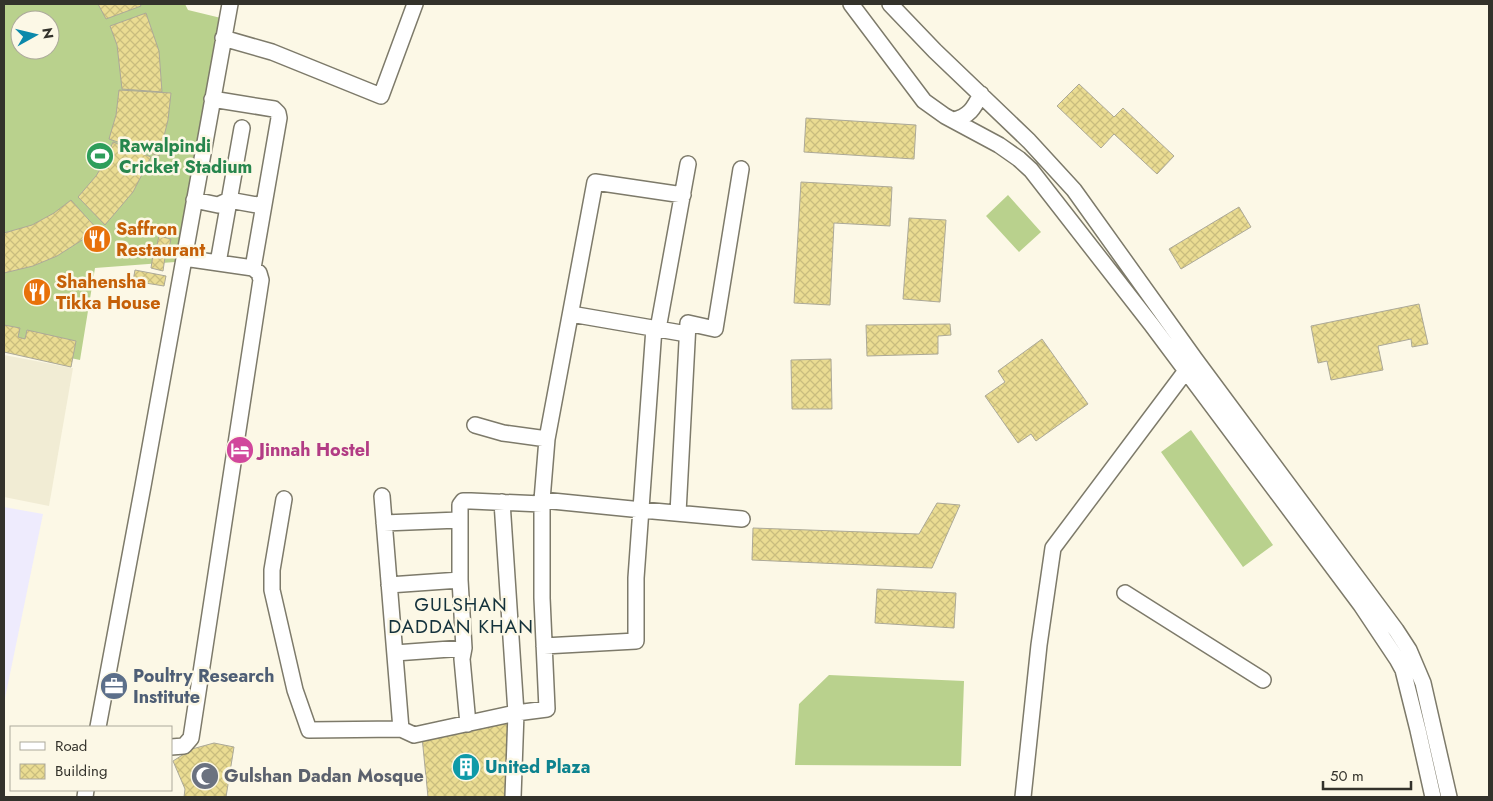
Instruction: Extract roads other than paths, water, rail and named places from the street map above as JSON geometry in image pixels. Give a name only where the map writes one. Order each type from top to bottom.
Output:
[{"type":"street","points":[[98,726],[230,4]]},
{"type":"street","points":[[223,38],[272,52],[381,96],[415,4]]},
{"type":"street","points":[[851,4],[924,101],[933,109],[999,145],[1031,170],[1135,303],[1356,598],[1398,659],[1403,670],[1433,797]]},
{"type":"street","points":[[890,4],[935,51],[1045,157],[1074,190],[1195,359],[1372,596],[1409,650],[1423,682],[1449,797]]},
{"type":"street","points":[[953,120],[963,118],[972,111],[981,94]]},
{"type":"street","points":[[212,99],[274,109],[278,113],[279,118],[252,268]]},
{"type":"street","points":[[218,263],[242,128]]},
{"type":"street","points":[[1031,170],[1045,157]]},
{"type":"street","points":[[544,646],[636,641],[636,578],[656,328],[688,164]]},
{"type":"street","points":[[678,513],[688,323],[715,329],[741,169]]},
{"type":"street","points":[[284,499],[272,570],[272,590],[296,690],[309,730],[401,729],[414,735],[548,708],[542,598],[542,502],[548,439],[595,182],[682,195]]},
{"type":"street","points":[[194,200],[218,205],[229,200],[264,206]]},
{"type":"street","points":[[172,747],[184,746],[191,738],[262,280],[259,273],[252,268],[184,258]]},
{"type":"street","points":[[571,314],[688,334]]},
{"type":"street","points":[[1023,797],[1039,645],[1053,548],[1195,359]]},
{"type":"street","points":[[474,425],[503,433],[548,439]]},
{"type":"street","points":[[382,496],[401,729]]},
{"type":"street","points":[[468,724],[462,659],[464,648],[460,580],[459,520],[460,505],[463,501],[542,502],[742,519]]},
{"type":"street","points":[[502,502],[516,714],[513,797]]},
{"type":"street","points":[[384,523],[459,520]]},
{"type":"street","points":[[389,585],[460,580]]},
{"type":"street","points":[[1125,593],[1263,680]]},
{"type":"street","points":[[395,653],[464,648]]},
{"type":"place","name":"Rawalpindi Cricket Stadium","points":[[100,156]]},
{"type":"place","name":"Saffron Restaurant","points":[[97,239]]},
{"type":"place","name":"Shahensha Tikka House","points":[[37,292]]},
{"type":"place","name":"Jinnah Hostel","points":[[240,450]]},
{"type":"place","name":"Poultry Research Institute","points":[[114,686]]},
{"type":"place","name":"United Plaza","points":[[466,767]]},
{"type":"place","name":"Gulshan Dadan Mosque","points":[[205,776]]},
{"type":"district","name":"GULSHAN DADDAN KHAN","points":[[461,615]]}]
